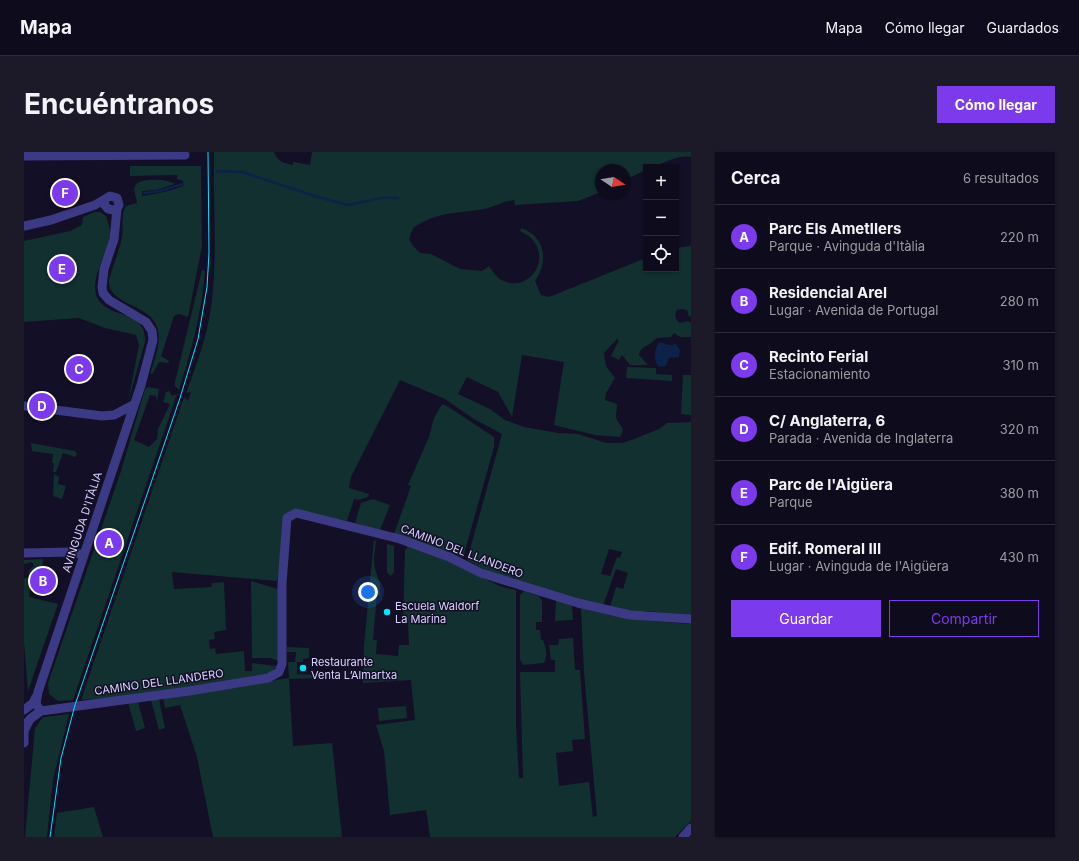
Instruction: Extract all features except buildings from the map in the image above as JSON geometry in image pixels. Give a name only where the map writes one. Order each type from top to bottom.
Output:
[{"type":"street","points":[[24,156],[185,155]]},
{"type":"street","name":"AVINGUDA D'ITÀLIA","points":[[24,226],[51,220],[95,205],[109,206],[115,226],[114,239],[102,282],[103,293],[109,300],[146,322],[153,335],[143,376],[38,692]]},
{"type":"street","points":[[24,406],[92,415],[114,415],[133,405]]},
{"type":"street","points":[[114,415],[126,428]]},
{"type":"street","name":"CAMINO DEL LLANDERO","points":[[41,711],[203,689],[268,678],[279,672],[282,664],[282,584],[287,518],[296,513],[400,539],[450,557],[481,573],[578,603],[630,615],[691,619]]},
{"type":"street","points":[[24,553],[72,552],[84,555]]},
{"type":"street","points":[[24,710],[33,703],[38,692]]},
{"type":"street","points":[[24,743],[25,726],[30,719],[41,711],[36,704],[38,692]]},
{"type":"street","points":[[683,837],[691,828]]},
{"type":"green space","points":[[214,152],[274,152],[277,158],[284,163],[293,165],[293,162],[310,165],[312,152],[691,152],[691,157],[679,157],[660,164],[643,164],[643,171],[631,177],[631,164],[595,164],[595,194],[578,201],[515,205],[514,200],[484,209],[447,214],[431,219],[413,228],[409,239],[420,253],[431,254],[460,269],[482,271],[489,266],[499,279],[515,283],[524,281],[532,275],[537,267],[539,258],[538,248],[531,239],[520,231],[521,228],[529,232],[540,243],[543,258],[542,265],[535,281],[541,295],[549,297],[643,259],[643,272],[679,272],[679,248],[691,246],[691,316],[689,317],[687,310],[682,309],[677,310],[675,316],[680,323],[688,321],[691,323],[691,337],[680,337],[674,333],[671,337],[656,338],[652,343],[643,348],[639,355],[648,365],[630,365],[622,355],[619,360],[611,356],[618,342],[618,338],[604,353],[606,366],[615,378],[606,393],[605,400],[617,404],[616,417],[623,430],[620,437],[595,435],[554,425],[564,362],[522,355],[512,417],[498,392],[467,377],[458,394],[490,409],[505,420],[524,427],[558,433],[578,434],[606,443],[622,443],[659,429],[667,423],[691,422],[691,615],[645,611],[643,614],[610,607],[616,587],[623,589],[628,573],[616,569],[603,606],[518,581],[513,577],[512,579],[489,572],[467,560],[502,434],[474,419],[445,399],[400,380],[351,477],[349,488],[369,494],[368,497],[359,500],[354,499],[347,521],[293,511],[277,581],[172,572],[174,589],[211,587],[212,583],[224,582],[226,630],[214,632],[215,639],[209,640],[210,649],[215,648],[216,654],[244,651],[245,671],[252,671],[252,663],[277,666],[270,673],[143,695],[81,700],[184,397],[188,401],[191,392],[186,393],[204,340],[211,308],[215,230]],"holes":[[[609,549],[622,552],[620,558],[617,557],[610,576],[601,574]]]},
{"type":"green space","points":[[130,166],[201,166],[202,246],[188,317],[179,314],[174,316],[161,356],[169,361],[168,363],[159,362],[153,373],[150,374],[156,356],[159,338],[157,326],[151,317],[143,311],[116,296],[111,289],[109,280],[122,237],[124,210],[126,206],[137,203],[134,189],[136,184],[144,181],[156,180],[167,181],[175,184],[156,190],[142,191],[142,196],[183,186],[183,181],[177,179],[177,175],[130,176]]},
{"type":"green space","points":[[95,212],[100,212],[106,216],[110,234],[109,241],[97,273],[95,289],[97,297],[102,304],[109,309],[133,319],[140,324],[144,331],[145,342],[128,402],[139,345],[136,335],[105,328],[79,318],[24,322],[24,241],[70,231],[82,225],[83,217]]},
{"type":"green space","points":[[202,270],[205,271],[199,316],[179,390],[175,386],[175,382]]},
{"type":"green space","points":[[627,367],[656,368],[656,374],[672,375],[672,381],[626,378]]},
{"type":"green space","points":[[683,375],[691,375],[691,415],[681,414]]},
{"type":"green space","points":[[148,387],[159,389],[157,402],[156,396],[150,395],[134,440],[149,447],[157,439],[158,429],[170,404],[163,402],[166,392],[169,391],[172,396],[177,394],[73,700],[58,701],[49,694],[48,683],[121,471],[145,389]]},
{"type":"green space","points":[[442,404],[494,437],[494,447],[463,558],[394,534],[411,486],[408,485],[429,437],[434,418]]},
{"type":"green space","points":[[31,443],[75,451],[77,454],[75,457],[63,453],[56,472],[53,472],[53,454],[32,451]]},
{"type":"green space","points":[[54,474],[59,477],[58,484],[66,486],[62,499],[53,496]]},
{"type":"green space","points":[[373,499],[390,505],[380,530],[355,523],[361,503]]},
{"type":"green space","points":[[374,540],[376,541],[374,558],[375,569],[380,584],[380,595],[377,595],[373,640],[377,640],[376,654],[398,656],[399,645],[409,645],[408,624],[403,624],[405,549],[407,549],[407,545],[448,561],[502,587],[516,590],[516,725],[519,778],[523,778],[520,672],[555,672],[555,660],[551,660],[549,645],[558,645],[559,639],[573,638],[575,670],[580,670],[585,739],[572,740],[573,751],[556,753],[559,786],[589,782],[593,817],[597,816],[584,673],[581,608],[595,612],[649,621],[691,624],[691,821],[675,837],[430,837],[426,810],[390,815],[384,751],[376,725],[415,720],[411,680],[363,683],[364,645]]},
{"type":"green space","points":[[387,544],[394,546],[394,573],[390,576],[387,572]]},
{"type":"green space","points":[[43,559],[42,568],[38,567],[31,585],[29,597],[58,604],[28,691],[24,642],[24,578],[28,578],[29,570],[34,566],[32,562],[24,564],[24,560]]},
{"type":"green space","points":[[251,581],[278,589],[279,661],[270,658],[252,658]]},
{"type":"green space","points":[[524,591],[539,596],[542,601],[542,622],[536,622],[536,630],[540,630],[541,640],[543,640],[546,649],[544,663],[523,665],[520,659],[520,595]]},
{"type":"green space","points":[[556,600],[572,605],[573,620],[555,621]]},
{"type":"green space","points":[[287,647],[309,648],[309,658],[303,659],[303,662],[297,662],[297,674],[317,675],[317,678],[289,679],[293,746],[332,743],[342,837],[213,837],[197,757],[180,705],[165,708],[163,698],[289,678],[288,662],[295,662],[296,652],[287,652]]},
{"type":"green space","points":[[159,699],[165,728],[159,730],[151,700]]},
{"type":"green space","points":[[138,702],[145,728],[136,731],[128,703]]},
{"type":"green space","points":[[406,706],[407,718],[379,721],[378,708]]},
{"type":"green space","points":[[69,714],[53,780],[47,837],[25,837],[35,728],[43,717]]},
{"type":"green space","points":[[94,807],[103,837],[54,837],[57,813]]},
{"type":"water","points":[[660,342],[669,345],[676,344],[680,350],[679,357],[669,358],[666,366],[659,367],[655,354],[656,347]]},
{"type":"waterway","points":[[217,171],[242,172],[318,197],[348,205],[382,198],[398,198]]},
{"type":"waterway","points":[[144,193],[160,191],[183,184]]},
{"type":"tram line","points":[[50,837],[61,758],[75,705],[180,398],[198,339],[207,287],[209,253],[208,152]]},
{"type":"place","name":"Edif. Romeral III","points":[[65,193]]},
{"type":"place","name":"Parc de l'Aigüera","points":[[62,269]]},
{"type":"place","name":"Recinto Ferial","points":[[79,369]]},
{"type":"place","name":"C/ Anglaterra, 6","points":[[42,406]]},
{"type":"place","name":"Parc Els Ametllers","points":[[109,543]]},
{"type":"place","name":"Residencial Arel","points":[[43,581]]},
{"type":"place","name":"Escuela Waldorf La Marina","points":[[387,612]]},
{"type":"place","name":"Restaurante Venta L’Almartxa","points":[[303,668]]}]
